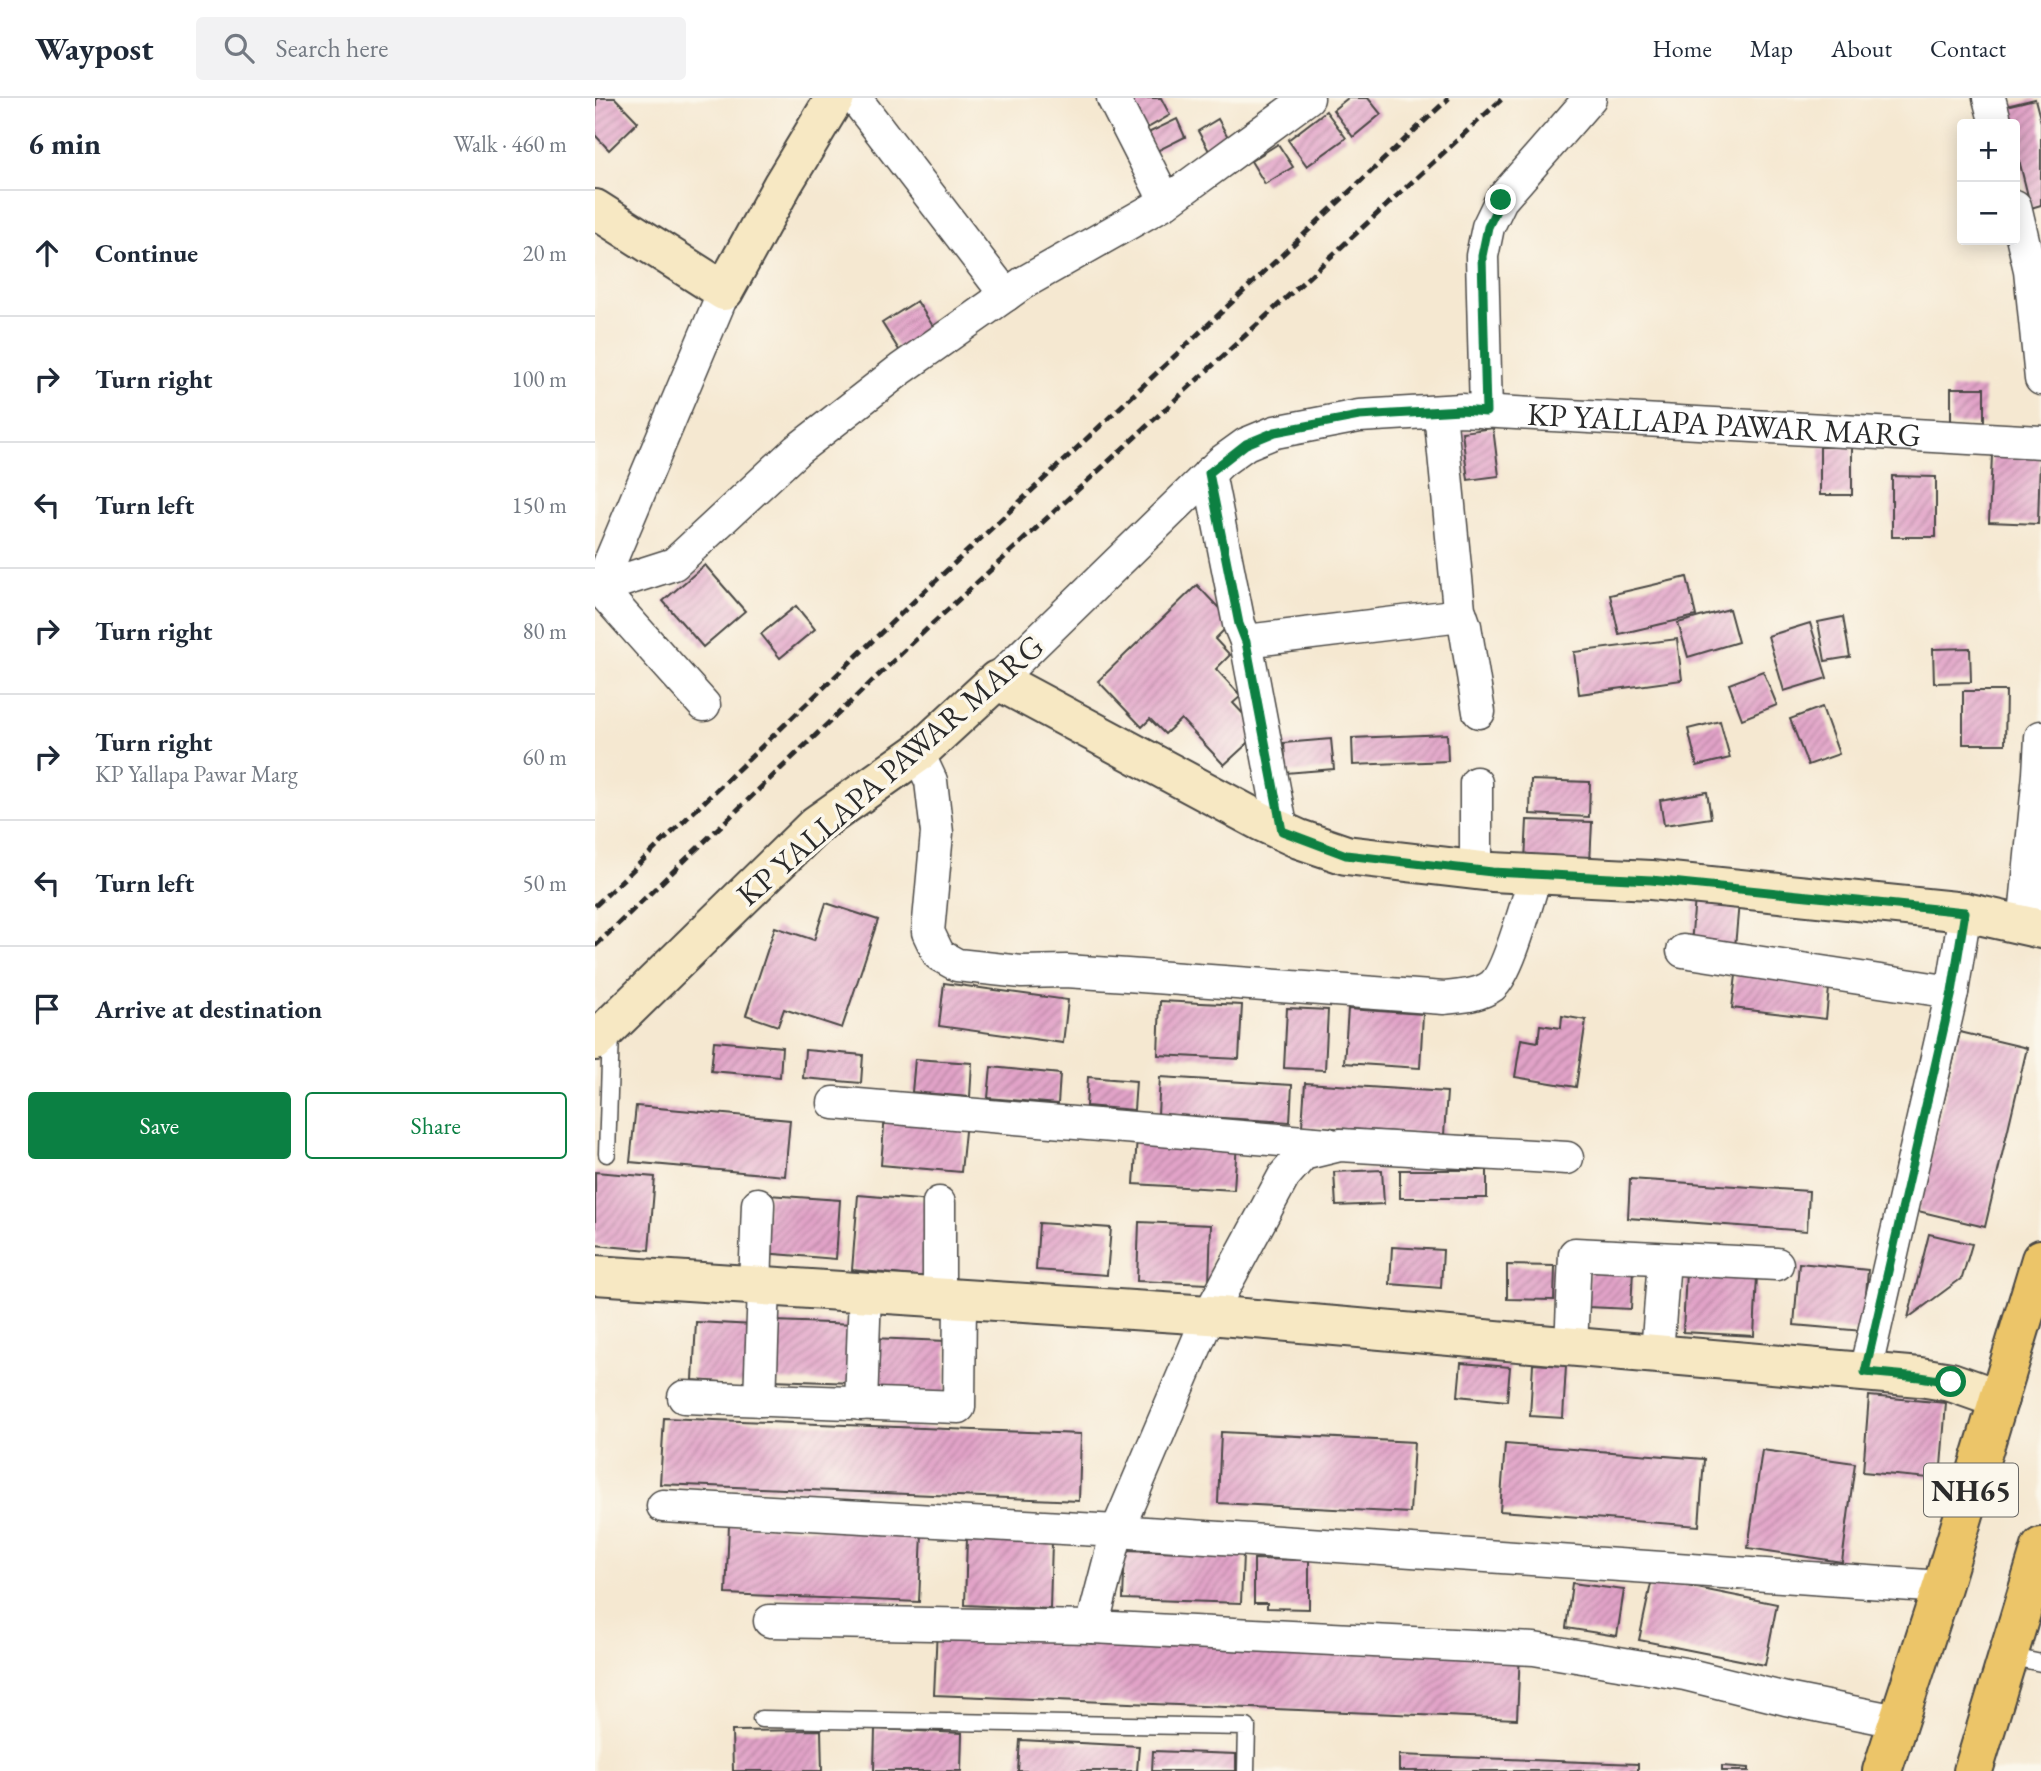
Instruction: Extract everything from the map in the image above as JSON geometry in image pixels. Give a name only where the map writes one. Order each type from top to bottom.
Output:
[{"type":"highway","name":"NH65","points":[[1882,1771],[1942,1587],[2041,1259]]},
{"type":"highway","name":"NH65","points":[[1973,1771],[2025,1659],[2041,1547]]},
{"type":"street","points":[[597,590],[724,291],[783,184],[835,98]]},
{"type":"street","points":[[855,98],[1006,295]]},
{"type":"street","points":[[1113,98],[1166,202]]},
{"type":"street","points":[[1486,412],[1482,256],[1488,227],[1501,200],[1590,98]]},
{"type":"street","points":[[597,590],[674,564],[797,450],[901,369],[1023,284],[1166,202],[1292,103]]},
{"type":"street","points":[[595,209],[724,291]]},
{"type":"street","points":[[2020,229],[2029,270],[2041,379]]},
{"type":"street","points":[[1440,412],[1461,615],[1479,712]]},
{"type":"street","name":"KP YALLAPA PAWAR MARG","points":[[603,1034],[816,825],[918,753],[997,680],[1209,473],[1246,444],[1275,432],[1359,416],[1486,412],[2041,442]]},
{"type":"street","points":[[1209,473],[1239,624],[1246,642],[1282,831]]},
{"type":"street","points":[[597,590],[704,705]]},
{"type":"street","points":[[1246,642],[1461,615]]},
{"type":"street","points":[[997,680],[1282,831],[1346,855],[1476,870],[1651,880],[1965,912],[2032,928],[2041,737]]},
{"type":"street","points":[[918,753],[931,781],[937,833],[928,932],[939,955],[957,965],[1022,972],[1066,971],[1444,998],[1472,995],[1493,985],[1507,961],[1536,874]]},
{"type":"street","points":[[1476,783],[1476,870]]},
{"type":"street","points":[[1865,1372],[1952,992],[1965,912]]},
{"type":"street","points":[[1683,951],[1952,992]]},
{"type":"street","points":[[834,1103],[1340,1145],[1567,1158]]},
{"type":"street","points":[[1092,1627],[1117,1531],[1209,1315],[1284,1176],[1303,1154],[1340,1145]]},
{"type":"street","points":[[684,1397],[959,1407],[939,1203]]},
{"type":"street","points":[[758,1204],[760,1400]]},
{"type":"street","points":[[1571,1347],[1575,1254],[1777,1264]]},
{"type":"street","points":[[1657,1354],[1664,1259]]},
{"type":"street","points":[[595,1275],[1209,1315],[1865,1372],[1951,1382],[1999,1399]]},
{"type":"street","points":[[861,1404],[865,1293]]},
{"type":"street","points":[[663,1506],[1117,1531],[1942,1587]]},
{"type":"street","points":[[770,1621],[1092,1627],[1534,1649],[1685,1674],[1786,1699],[1897,1721]]},
{"type":"lane","points":[[603,1034],[607,1154]]},
{"type":"lane","points":[[761,1719],[1247,1727],[1246,1771]]},
{"type":"building","points":[[596,98],[615,98],[638,122],[609,150],[595,135]]},
{"type":"building","points":[[1134,98],[1161,98],[1170,115],[1144,130],[1128,101]]},
{"type":"building","points":[[1348,98],[1368,98],[1381,114],[1353,137],[1333,110]]},
{"type":"building","points":[[2035,99],[2041,122],[2041,205],[2031,208],[2020,164],[2020,119],[2009,119],[2006,106]]},
{"type":"building","points":[[1326,111],[1346,138],[1307,166],[1288,140]]},
{"type":"building","points":[[1177,119],[1185,137],[1155,152],[1146,134]]},
{"type":"building","points":[[1218,119],[1234,148],[1214,160],[1198,131]]},
{"type":"building","points":[[1278,144],[1293,167],[1265,184],[1251,161]]},
{"type":"building","points":[[917,301],[941,339],[906,361],[882,323]]},
{"type":"building","points":[[1951,388],[1984,388],[1984,424],[1951,424]]},
{"type":"building","points":[[1493,428],[1499,476],[1468,480],[1462,432]]},
{"type":"building","points":[[1820,447],[1852,447],[1852,495],[1820,495]]},
{"type":"building","points":[[1992,455],[2040,457],[2038,524],[1989,522]]},
{"type":"building","points":[[1892,476],[1936,477],[1936,537],[1892,537]]},
{"type":"building","points":[[705,565],[745,611],[703,647],[663,601]]},
{"type":"building","points":[[1687,577],[1696,616],[1619,634],[1610,595]]},
{"type":"building","points":[[1197,585],[1232,622],[1215,639],[1230,655],[1216,669],[1241,696],[1233,703],[1260,732],[1224,765],[1181,719],[1165,734],[1150,719],[1142,727],[1098,681]]},
{"type":"building","points":[[796,606],[815,629],[780,658],[761,634]]},
{"type":"building","points":[[1729,609],[1738,642],[1688,657],[1678,623]]},
{"type":"building","points":[[1843,617],[1850,657],[1825,661],[1818,622]]},
{"type":"building","points":[[1810,623],[1827,678],[1784,691],[1768,636]]},
{"type":"building","points":[[1677,639],[1682,680],[1579,694],[1574,652]]},
{"type":"building","points":[[1970,648],[1971,682],[1934,683],[1933,649]]},
{"type":"building","points":[[1763,671],[1777,705],[1742,719],[1729,684]]},
{"type":"building","points":[[1963,691],[2006,691],[2005,744],[1963,744]]},
{"type":"building","points":[[1822,707],[1839,754],[1808,765],[1790,719]]},
{"type":"building","points":[[1720,721],[1730,758],[1697,766],[1688,729]]},
{"type":"building","points":[[1447,734],[1448,761],[1353,765],[1352,738]]},
{"type":"building","points":[[1331,739],[1334,769],[1286,773],[1284,743]]},
{"type":"building","points":[[1531,780],[1590,782],[1589,817],[1530,814]]},
{"type":"building","points":[[1707,792],[1711,818],[1664,825],[1660,800]]},
{"type":"building","points":[[1527,820],[1592,822],[1590,863],[1525,861]]},
{"type":"building","points":[[1695,898],[1739,902],[1735,947],[1691,944]]},
{"type":"building","points":[[826,903],[878,920],[842,1028],[784,1009],[778,1026],[746,1015],[775,927],[814,940]]},
{"type":"building","points":[[1737,967],[1830,978],[1826,1019],[1732,1008]]},
{"type":"building","points":[[944,983],[1068,1000],[1063,1043],[939,1026]]},
{"type":"building","points":[[1160,1001],[1242,1005],[1239,1059],[1158,1055]]},
{"type":"building","points":[[1287,1008],[1328,1010],[1325,1070],[1284,1068]]},
{"type":"building","points":[[1348,1009],[1423,1014],[1420,1068],[1344,1063]]},
{"type":"building","points":[[1562,1016],[1586,1020],[1576,1087],[1515,1077],[1521,1039],[1538,1042],[1540,1025],[1561,1028]]},
{"type":"building","points":[[1960,1032],[2027,1048],[1985,1227],[1918,1211]]},
{"type":"building","points":[[714,1041],[782,1047],[780,1077],[711,1071]]},
{"type":"building","points":[[805,1050],[863,1055],[861,1083],[803,1078]]},
{"type":"building","points":[[915,1059],[972,1063],[970,1097],[912,1092]]},
{"type":"building","points":[[991,1067],[1060,1074],[1058,1104],[988,1098]]},
{"type":"building","points":[[1088,1077],[1136,1081],[1134,1110],[1086,1106]]},
{"type":"building","points":[[1160,1077],[1292,1085],[1290,1122],[1158,1114]]},
{"type":"building","points":[[1305,1083],[1447,1092],[1444,1135],[1302,1126]]},
{"type":"building","points":[[636,1106],[790,1120],[785,1176],[630,1162]]},
{"type":"building","points":[[885,1114],[966,1121],[961,1172],[881,1165]]},
{"type":"building","points":[[1137,1136],[1237,1142],[1234,1190],[1134,1184]]},
{"type":"building","points":[[1382,1170],[1384,1204],[1336,1206],[1334,1172]]},
{"type":"building","points":[[1400,1170],[1487,1170],[1487,1198],[1400,1198]]},
{"type":"building","points":[[595,1172],[655,1177],[649,1250],[595,1245]]},
{"type":"building","points":[[1630,1179],[1809,1191],[1807,1231],[1628,1218]]},
{"type":"building","points":[[768,1195],[840,1200],[836,1259],[763,1253]]},
{"type":"building","points":[[858,1195],[931,1201],[925,1277],[852,1270]]},
{"type":"building","points":[[1139,1222],[1211,1225],[1209,1284],[1137,1281]]},
{"type":"building","points":[[1039,1223],[1111,1228],[1107,1275],[1036,1270]]},
{"type":"building","points":[[1929,1234],[1972,1244],[1962,1278],[1908,1318]]},
{"type":"building","points":[[1392,1247],[1443,1250],[1441,1288],[1390,1284]]},
{"type":"building","points":[[1799,1263],[1868,1270],[1863,1331],[1794,1325]]},
{"type":"building","points":[[1507,1265],[1555,1266],[1554,1300],[1507,1299]]},
{"type":"building","points":[[1589,1268],[1633,1270],[1631,1309],[1588,1307]]},
{"type":"building","points":[[1686,1271],[1757,1275],[1754,1336],[1683,1332]]},
{"type":"building","points":[[774,1321],[856,1324],[854,1383],[772,1380]]},
{"type":"building","points":[[696,1322],[754,1325],[750,1384],[693,1380]]},
{"type":"building","points":[[871,1338],[947,1341],[945,1393],[869,1390]]},
{"type":"building","points":[[1461,1363],[1510,1367],[1507,1401],[1458,1396]]},
{"type":"building","points":[[1533,1364],[1566,1366],[1563,1418],[1530,1416]]},
{"type":"building","points":[[1869,1396],[1946,1403],[1940,1479],[1863,1472]]},
{"type":"building","points":[[664,1418],[1081,1434],[1079,1501],[660,1484]]},
{"type":"building","points":[[1221,1432],[1414,1442],[1410,1513],[1218,1503]]},
{"type":"building","points":[[1505,1444],[1704,1459],[1699,1526],[1500,1511]]},
{"type":"building","points":[[1762,1450],[1855,1463],[1842,1562],[1748,1548]]},
{"type":"building","points":[[729,1525],[922,1533],[919,1602],[726,1594]]},
{"type":"building","points":[[967,1538],[1052,1541],[1050,1609],[965,1605]]},
{"type":"building","points":[[1125,1550],[1243,1554],[1241,1603],[1123,1599]]},
{"type":"building","points":[[1254,1559],[1309,1560],[1309,1609],[1267,1608],[1267,1603],[1254,1603]]},
{"type":"building","points":[[1652,1579],[1777,1604],[1765,1665],[1639,1640]]},
{"type":"building","points":[[1572,1583],[1624,1590],[1617,1636],[1566,1628]]},
{"type":"building","points":[[937,1628],[1520,1652],[1517,1719],[934,1695]]},
{"type":"building","points":[[875,1729],[962,1733],[961,1771],[874,1771]]},
{"type":"building","points":[[821,1730],[822,1771],[733,1771],[732,1731]]},
{"type":"building","points":[[1020,1740],[1139,1746],[1137,1771],[1018,1771]]},
{"type":"building","points":[[1153,1751],[1236,1754],[1236,1771],[1152,1771]]},
{"type":"building","points":[[1399,1755],[1638,1764],[1638,1771],[1399,1771]]},
{"type":"building","points":[[1722,1766],[1749,1768],[1749,1771],[1722,1771]]},
{"type":"railway","points":[[595,906],[910,605],[1449,98]]},
{"type":"railway","points":[[595,946],[931,625],[1503,98]]},
{"type":"route","points":[[1501,200],[1488,227],[1482,256],[1486,412],[1461,410],[1359,416],[1275,432],[1246,444],[1209,473],[1239,624],[1246,642],[1282,831],[1346,855],[1492,872],[1651,880],[1965,912],[1952,992],[1865,1372],[1951,1382]]}]
